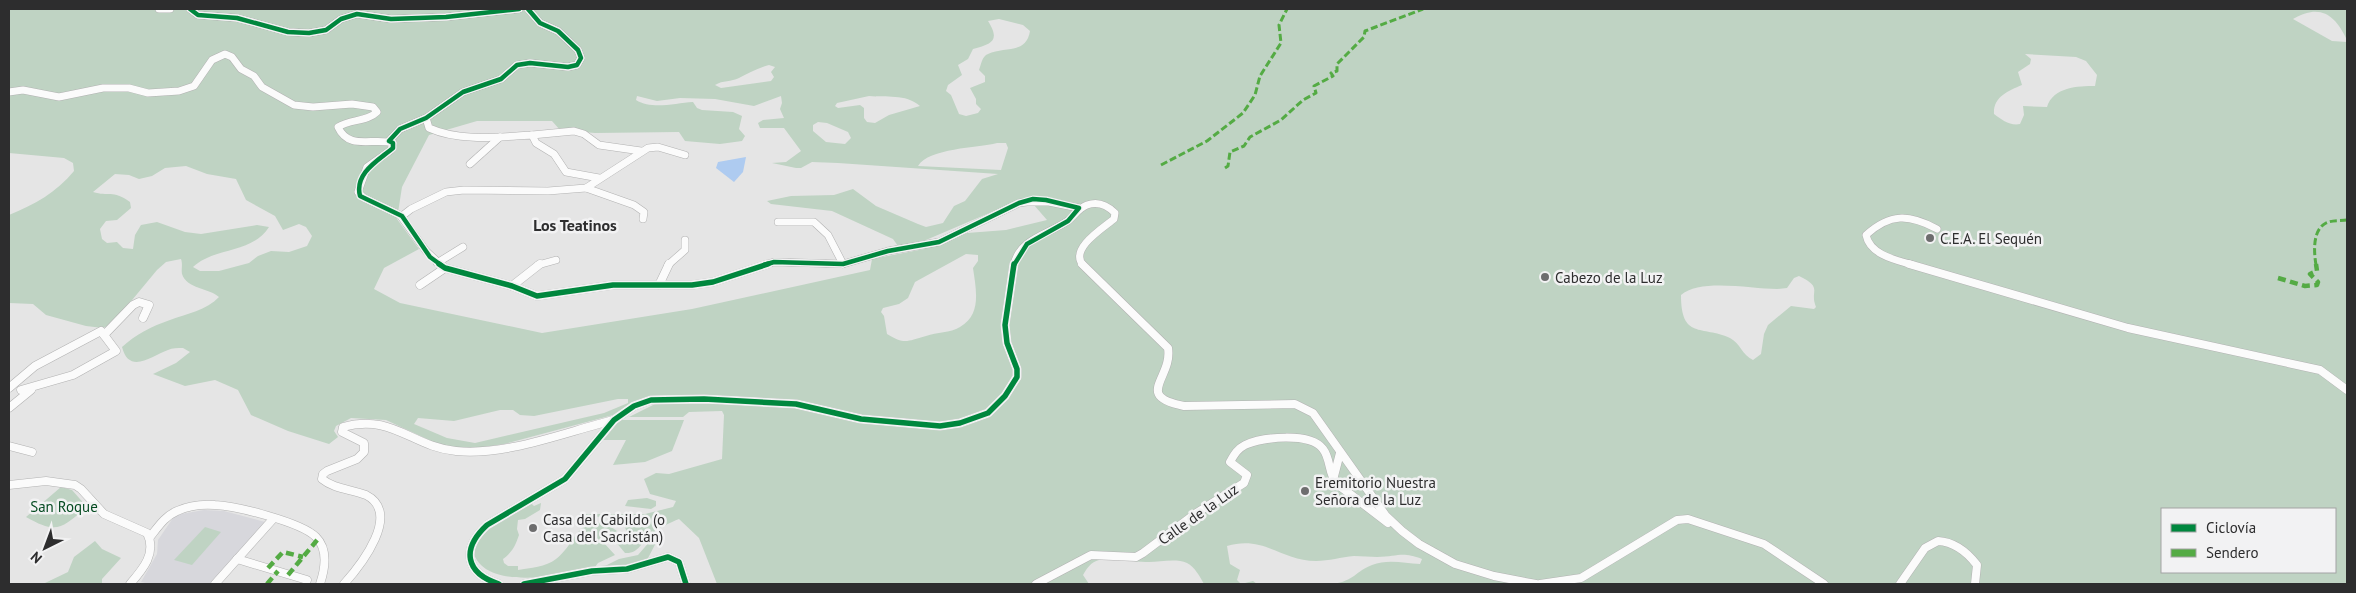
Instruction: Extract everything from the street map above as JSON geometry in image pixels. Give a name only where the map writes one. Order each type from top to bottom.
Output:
[{"type":"street","points":[[159,9],[170,9]]},
{"type":"street","points":[[190,9],[193,13],[238,18],[288,32],[309,33],[326,30],[338,21],[357,14],[391,20],[446,17],[519,9]]},
{"type":"street","points":[[389,141],[400,128],[426,118],[453,98],[501,79],[517,65],[530,63],[568,67],[576,65],[581,58],[578,50],[558,31],[540,23],[528,9]]},
{"type":"street","points":[[9,92],[23,90],[59,97],[103,88],[129,88],[148,93],[179,91],[196,84],[212,60],[220,55],[228,54],[241,69],[254,76],[262,87],[294,105],[313,107],[352,104],[375,108],[377,112],[375,116],[347,121],[340,125],[339,131],[343,137],[353,142],[389,141],[393,143],[392,148],[370,164],[363,176],[358,192],[366,200],[402,216],[430,257],[445,268],[512,286],[537,296],[612,285],[692,286],[713,282],[774,262],[843,264],[888,251],[939,242],[998,211],[1026,201],[1046,200],[1079,208]]},
{"type":"street","points":[[426,118],[429,128],[437,133],[500,137],[574,131],[584,134],[599,145],[641,151]]},
{"type":"street","points":[[532,135],[536,144],[554,154],[566,172],[574,175],[599,178]]},
{"type":"street","points":[[470,164],[500,137]]},
{"type":"street","points":[[586,188],[641,151],[658,147],[686,155]]},
{"type":"street","points":[[402,216],[411,209],[446,192],[464,190],[548,191],[586,188],[634,205],[644,212],[643,218]]},
{"type":"street","points":[[499,584],[487,580],[474,568],[468,551],[470,542],[487,525],[557,485],[571,474],[614,420],[629,409],[645,401],[681,398],[796,404],[861,419],[940,426],[974,420],[988,413],[1006,396],[1017,377],[1017,369],[1007,343],[1005,325],[1014,262],[1018,254],[1027,244],[1068,221],[1079,208],[1088,204],[1099,203],[1115,213],[1113,222],[1082,246],[1079,258],[1092,277],[1168,348],[1170,357],[1158,384],[1158,395],[1161,399],[1169,404],[1184,406],[1280,404],[1302,406],[1313,413],[1340,453],[1396,527]]},
{"type":"street","points":[[1937,229],[1912,217],[1892,217],[1872,229],[1866,235],[1866,242],[1878,252],[1902,262],[2052,307],[2128,328],[2320,370],[2347,390]]},
{"type":"street","points":[[778,222],[814,222],[828,235],[843,264]]},
{"type":"street","points":[[659,286],[670,262],[685,250],[685,240]]},
{"type":"street","points":[[437,263],[464,247]]},
{"type":"street","points":[[512,286],[541,263],[556,260]]},
{"type":"street","points":[[420,285],[445,268]]},
{"type":"street","points":[[104,335],[133,304],[139,302],[149,305],[143,318]]},
{"type":"street","points":[[9,389],[36,366],[101,331],[116,351],[73,375],[21,390]]},
{"type":"street","points":[[9,389],[31,390],[9,408]]},
{"type":"street","points":[[344,584],[367,553],[382,515],[379,506],[372,499],[328,484],[322,480],[327,471],[357,459],[364,452],[364,443],[342,432],[343,427],[362,423],[388,425],[434,446],[473,451],[507,446],[614,420]]},
{"type":"street","name":"Calle de la Luz","points":[[1036,584],[1091,555],[1136,557],[1143,554],[1195,514],[1244,483],[1246,475],[1230,462],[1231,458],[1249,442],[1293,439],[1319,445],[1324,449],[1333,480]]},
{"type":"street","points":[[9,446],[32,452]]},
{"type":"street","points":[[1340,453],[1333,480],[1446,561],[1459,567],[1510,580],[1536,584]]},
{"type":"street","points":[[9,485],[49,482],[75,485],[102,513],[142,530],[150,537]]},
{"type":"street","points":[[130,584],[149,558],[150,537],[170,514],[193,507],[221,506],[308,530],[318,539],[323,548],[325,564],[320,584]]},
{"type":"street","points":[[215,584],[272,519]]},
{"type":"street","points":[[1540,584],[1581,578],[1677,520],[1688,519],[1764,544],[1824,584]]},
{"type":"street","points":[[1900,584],[1910,575],[1925,547],[1948,540],[1969,553],[1977,564],[1975,584]]},
{"type":"street","points":[[524,584],[592,571],[627,569],[668,557],[679,562],[686,584]]},
{"type":"street","points":[[237,559],[307,580]]},
{"type":"shaded area","points":[[204,510],[224,511],[265,522],[210,584],[150,584],[141,582],[157,554],[158,540],[175,515]]},
{"type":"green space","points":[[9,9],[2347,9],[2347,40],[2337,24],[2326,14],[2312,12],[2293,19],[2332,41],[2347,42],[2347,584],[1333,584],[1346,581],[1367,567],[1378,563],[1420,564],[1422,559],[1404,555],[1354,556],[1316,561],[1304,560],[1262,546],[1240,543],[1227,546],[1230,564],[1240,570],[1237,580],[1241,584],[1204,584],[1197,572],[1187,563],[1173,560],[1143,562],[1111,558],[1096,561],[1090,566],[1083,575],[1089,584],[717,584],[699,538],[679,519],[653,533],[634,552],[625,553],[615,541],[627,532],[620,522],[608,517],[582,517],[579,514],[645,514],[673,507],[676,501],[650,494],[644,479],[656,473],[669,474],[722,459],[724,415],[722,411],[689,412],[683,417],[629,417],[657,403],[721,404],[723,396],[665,395],[639,400],[613,415],[504,444],[471,449],[442,446],[386,420],[351,418],[336,426],[334,431],[338,437],[329,444],[288,431],[251,415],[238,390],[215,380],[185,386],[153,374],[176,363],[190,352],[183,348],[170,349],[148,359],[135,362],[125,355],[122,347],[138,335],[157,325],[209,305],[219,297],[188,283],[182,274],[181,259],[166,262],[157,270],[113,323],[103,328],[86,326],[46,315],[33,304],[9,303],[9,215],[44,197],[67,179],[74,171],[73,163],[64,158],[9,153]],"holes":[[[999,19],[1023,25],[1030,31],[1028,39],[1019,47],[994,52],[984,57],[979,70],[985,76],[985,82],[970,88],[976,99],[976,104],[981,109],[978,113],[966,116],[959,114],[951,95],[946,91],[948,85],[962,75],[958,65],[968,59],[973,49],[990,43],[994,37],[992,27],[988,21]],[[2025,54],[2076,57],[2086,61],[2097,75],[2095,86],[2074,87],[2060,92],[2050,100],[2047,107],[2023,106],[2024,115],[2020,124],[2006,122],[1994,114],[1996,103],[2002,95],[2022,85],[2018,72],[2030,64],[2031,59]],[[769,65],[775,67],[771,72],[774,77],[771,81],[721,88],[715,85],[736,79]],[[637,96],[657,101],[680,98],[715,99],[754,106],[781,96],[782,103],[780,109],[784,118],[763,120],[758,123],[760,128],[784,128],[801,151],[786,162],[772,163],[796,168],[801,168],[812,162],[998,174],[982,179],[965,201],[954,206],[943,223],[926,227],[876,206],[853,189],[834,195],[791,196],[767,201],[771,204],[832,211],[893,239],[898,246],[926,240],[1027,197],[1047,220],[1006,230],[967,233],[924,249],[872,259],[870,270],[692,309],[542,333],[400,303],[374,289],[384,268],[419,249],[397,219],[402,187],[429,135],[477,121],[552,121],[560,130],[595,133],[679,132],[685,141],[720,144],[742,141],[745,136],[739,129],[742,116],[733,112],[702,110],[697,108],[693,102],[649,105],[636,100]],[[869,96],[908,99],[920,106],[889,115],[875,123],[867,122],[864,118],[864,108],[860,105],[838,108],[835,106],[837,103]],[[818,122],[827,123],[848,132],[851,138],[845,144],[826,142],[813,131],[813,125]],[[1006,143],[1008,148],[1001,170],[918,166],[924,160],[943,152]],[[186,166],[207,174],[236,179],[246,200],[275,216],[283,230],[299,224],[306,227],[312,236],[307,246],[289,252],[271,251],[258,256],[249,263],[219,271],[200,271],[193,267],[211,256],[253,242],[262,236],[269,227],[257,225],[201,234],[185,232],[157,222],[141,225],[135,235],[133,249],[123,248],[117,242],[107,243],[102,239],[100,229],[106,221],[117,220],[131,208],[130,202],[115,194],[93,192],[115,174],[129,175],[139,179],[152,176],[165,168]],[[966,254],[978,255],[978,261],[973,268],[976,293],[975,309],[967,322],[952,330],[910,340],[898,340],[887,334],[884,316],[881,312],[883,308],[899,304],[908,298],[915,282]],[[1799,276],[1807,280],[1814,287],[1816,307],[1814,309],[1791,306],[1768,325],[1764,334],[1761,354],[1753,360],[1730,338],[1689,325],[1682,309],[1681,295],[1700,287],[1787,288],[1794,278]],[[618,399],[628,399],[628,403],[604,413],[475,443],[447,438],[414,424],[418,418],[454,421],[500,410],[513,410],[520,415],[534,416]]]},
{"type":"green space","points":[[614,420],[684,420],[672,451],[645,462],[613,465],[626,440],[597,440]]},
{"type":"green space","name":"San Roque","points":[[61,487],[72,490],[87,507],[59,527],[45,526],[26,517]]},
{"type":"green space","points":[[647,498],[656,501],[656,506],[651,509],[625,506],[628,500]]},
{"type":"green space","points":[[531,503],[534,506],[541,503],[540,510],[525,519],[518,520],[518,539],[515,546],[503,559],[504,563],[508,566],[518,566],[518,570],[538,567],[552,562],[563,552],[580,530],[587,524],[595,522],[605,524],[617,531],[607,536],[604,543],[615,555],[598,563],[595,567],[560,575],[520,578],[487,570],[477,559],[472,544],[489,526]]},
{"type":"green space","points":[[205,527],[221,532],[192,565],[174,560]]},
{"type":"green space","points":[[661,533],[647,560],[628,567],[603,567],[619,559],[638,555],[651,540]]},
{"type":"green space","points":[[95,541],[102,549],[121,558],[102,579],[102,584],[45,583],[68,572],[74,557]]},
{"type":"green space","points":[[1253,581],[1257,584],[1241,584]]},
{"type":"water","points":[[746,157],[743,172],[734,182],[716,168],[718,162]]},
{"type":"marked path","points":[[1161,165],[1207,141],[1243,113],[1255,95],[1260,76],[1281,43],[1279,25],[1287,9]]},
{"type":"marked path","points":[[1225,168],[1228,166],[1227,162],[1230,152],[1244,146],[1250,137],[1281,120],[1303,100],[1316,93],[1314,86],[1333,76],[1331,73],[1337,71],[1337,64],[1364,37],[1365,31],[1423,9]]},
{"type":"marked path","points":[[2278,278],[2305,286],[2317,285],[2318,282],[2310,274],[2317,271],[2314,245],[2318,233],[2326,223],[2347,220]]},
{"type":"marked path","points":[[288,575],[318,539]]},
{"type":"marked path","points":[[268,568],[283,552],[303,557]]},
{"type":"marked path","points":[[267,584],[278,571]]},
{"type":"cycle path","points":[[190,9],[198,15],[237,18],[288,32],[309,33],[326,30],[341,19],[357,14],[391,19],[446,17],[519,9]]},
{"type":"cycle path","points":[[499,584],[479,575],[473,568],[470,551],[472,542],[478,533],[487,525],[565,479],[614,420],[634,406],[651,400],[704,399],[796,404],[861,419],[940,426],[960,423],[988,413],[1005,396],[1017,377],[1017,369],[1007,343],[1005,325],[1014,262],[1027,244],[1068,221],[1079,208],[1046,200],[1033,199],[1019,203],[939,242],[888,251],[843,264],[774,262],[713,282],[692,285],[613,285],[537,296],[512,286],[445,268],[430,257],[402,216],[360,196],[359,191],[363,176],[373,163],[393,148],[393,143],[389,141],[400,129],[426,118],[463,92],[501,79],[517,65],[530,63],[568,67],[577,65],[581,58],[578,50],[558,31],[540,23],[528,9]]},
{"type":"cycle path","points":[[524,584],[592,571],[627,569],[668,557],[679,562],[686,584]]},
{"type":"place","name":"C.E.A. El Sequén","points":[[1930,238]]},
{"type":"place","name":"Cabezo de la Luz","points":[[1545,277]]},
{"type":"place","name":"Eremitorio Nuestra Señora de la Luz","points":[[1305,491]]},
{"type":"place","name":"Casa del Cabildo (o Casa del Sacristán)","points":[[533,528]]},
{"type":"district","name":"Los Teatinos","points":[[575,225]]}]
